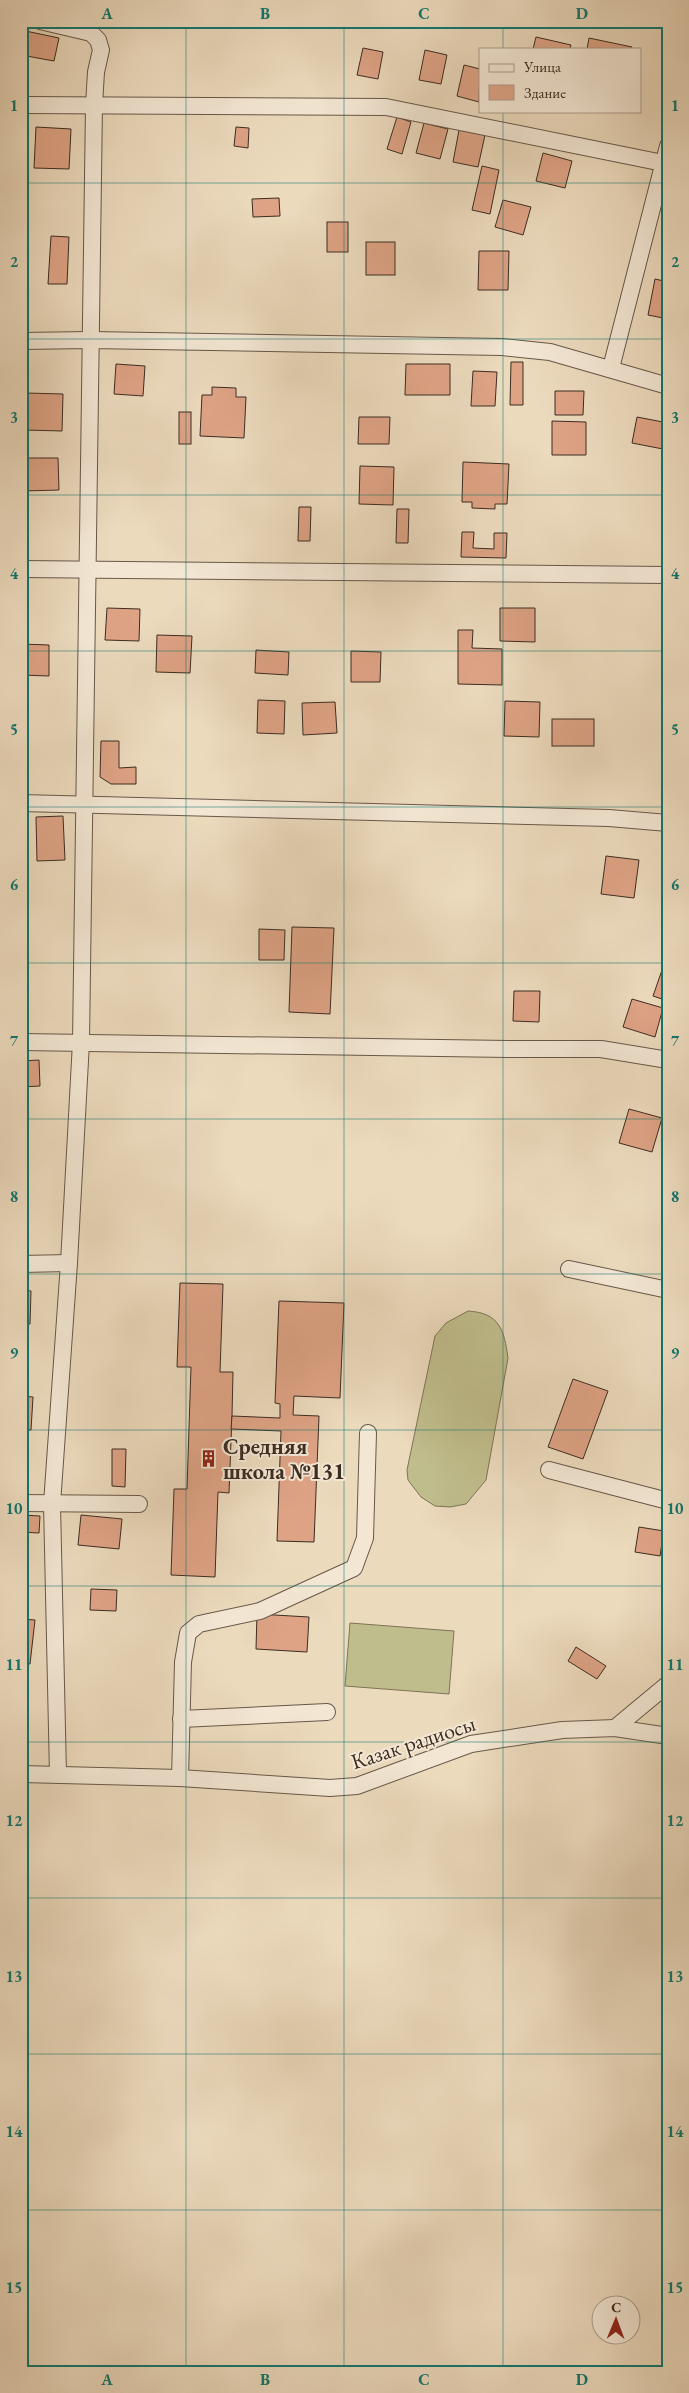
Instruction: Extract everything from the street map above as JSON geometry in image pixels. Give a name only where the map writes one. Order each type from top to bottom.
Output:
[{"type":"street","points":[[40,21],[91,33],[98,40],[101,50],[96,72],[94,105],[81,1042],[69,1263],[52,1504],[58,1774]]},
{"type":"street","points":[[21,105],[386,107],[666,163]]},
{"type":"street","points":[[611,368],[666,163],[668,146]]},
{"type":"street","points":[[21,341],[91,340],[502,347],[550,352],[611,368],[668,386]]},
{"type":"street","points":[[21,569],[668,575]]},
{"type":"street","points":[[21,804],[609,818],[668,823]]},
{"type":"street","points":[[21,1042],[508,1049],[578,1048],[668,1060]]},
{"type":"street","points":[[21,1264],[69,1263]]},
{"type":"street","points":[[569,1269],[668,1290]]},
{"type":"street","points":[[180,1778],[183,1662],[188,1633],[199,1624],[260,1611],[354,1568],[365,1538],[368,1433]]},
{"type":"street","points":[[549,1470],[668,1501]]},
{"type":"street","points":[[21,1503],[139,1504]]},
{"type":"street","points":[[615,1728],[668,1684]]},
{"type":"street","points":[[182,1719],[327,1712]]},
{"type":"street","name":"Казак радиосы","points":[[21,1774],[180,1778],[330,1788],[357,1786],[471,1744],[562,1730],[615,1728],[668,1736]]},
{"type":"shaded area","points":[[468,1311],[479,1312],[494,1319],[505,1339],[508,1358],[486,1480],[466,1504],[450,1507],[435,1506],[421,1497],[408,1480],[407,1470],[435,1336],[446,1323]]},
{"type":"shaded area","points":[[350,1623],[454,1631],[449,1694],[345,1686]]},
{"type":"building","points":[[21,30],[59,38],[54,61],[21,55]]},
{"type":"building","points":[[536,37],[571,45],[570,48],[533,48]]},
{"type":"building","points":[[589,38],[632,47],[632,48],[587,48]]},
{"type":"building","points":[[363,48],[383,52],[378,79],[357,75]]},
{"type":"building","points":[[425,50],[447,55],[441,84],[419,80]]},
{"type":"building","points":[[464,65],[479,69],[479,102],[457,96]]},
{"type":"building","points":[[397,117],[411,122],[402,154],[387,149]]},
{"type":"building","points":[[424,123],[448,129],[440,159],[416,153]]},
{"type":"building","points":[[36,127],[71,129],[69,169],[34,168]]},
{"type":"building","points":[[236,127],[249,128],[248,148],[234,146]]},
{"type":"building","points":[[459,130],[485,135],[478,167],[453,162]]},
{"type":"building","points":[[543,153],[572,161],[565,188],[536,181]]},
{"type":"building","points":[[482,166],[499,170],[490,214],[472,210]]},
{"type":"building","points":[[279,198],[280,216],[253,217],[252,199]]},
{"type":"building","points":[[503,200],[531,207],[523,235],[495,227]]},
{"type":"building","points":[[327,222],[348,222],[348,252],[327,252]]},
{"type":"building","points":[[51,236],[69,237],[67,284],[48,284]]},
{"type":"building","points":[[366,242],[395,242],[395,275],[366,275]]},
{"type":"building","points":[[479,251],[509,251],[508,290],[478,290]]},
{"type":"building","points":[[655,279],[668,282],[668,319],[648,315]]},
{"type":"building","points":[[511,362],[523,362],[523,405],[510,405]]},
{"type":"building","points":[[116,364],[145,366],[143,396],[114,394]]},
{"type":"building","points":[[406,364],[450,364],[450,395],[405,395]]},
{"type":"building","points":[[473,371],[497,372],[495,406],[471,406]]},
{"type":"building","points":[[212,387],[236,388],[236,397],[246,397],[244,438],[200,436],[202,395],[212,395]]},
{"type":"building","points":[[555,391],[584,391],[583,415],[555,415]]},
{"type":"building","points":[[26,393],[63,394],[62,431],[25,430]]},
{"type":"building","points":[[179,412],[191,412],[191,444],[179,444]]},
{"type":"building","points":[[359,417],[390,417],[389,444],[358,444]]},
{"type":"building","points":[[637,417],[668,423],[668,450],[632,443]]},
{"type":"building","points":[[552,421],[586,422],[586,455],[552,455]]},
{"type":"building","points":[[22,458],[58,458],[59,490],[23,491]]},
{"type":"building","points":[[463,462],[509,464],[507,504],[495,504],[495,509],[472,508],[472,502],[462,502]]},
{"type":"building","points":[[360,466],[394,467],[393,505],[359,504]]},
{"type":"building","points":[[667,477],[668,508],[665,508]]},
{"type":"building","points":[[299,507],[311,507],[310,541],[298,541]]},
{"type":"building","points":[[397,509],[409,509],[408,543],[396,543]]},
{"type":"building","points":[[462,532],[474,532],[473,548],[494,549],[494,533],[507,533],[506,558],[461,557]]},
{"type":"building","points":[[107,608],[140,609],[139,641],[105,640]]},
{"type":"building","points":[[500,608],[535,608],[535,642],[500,641]]},
{"type":"building","points":[[458,630],[473,630],[472,648],[502,649],[502,685],[458,684]]},
{"type":"building","points":[[157,635],[192,636],[190,673],[156,672]]},
{"type":"building","points":[[663,637],[668,637],[668,673],[662,673]]},
{"type":"building","points":[[21,644],[49,645],[49,676],[21,675]]},
{"type":"building","points":[[256,650],[289,652],[288,675],[255,673]]},
{"type":"building","points":[[351,651],[381,652],[380,682],[351,682]]},
{"type":"building","points":[[258,700],[285,701],[284,734],[257,733]]},
{"type":"building","points":[[505,701],[540,702],[539,737],[504,736]]},
{"type":"building","points":[[335,702],[337,733],[303,735],[302,703]]},
{"type":"building","points":[[552,719],[594,719],[594,746],[552,746]]},
{"type":"building","points":[[101,741],[119,741],[119,768],[136,767],[136,784],[111,784],[100,777]]},
{"type":"building","points":[[63,816],[65,860],[37,861],[36,817]]},
{"type":"building","points":[[606,856],[639,860],[634,898],[601,894]]},
{"type":"building","points":[[292,927],[334,928],[330,1014],[289,1012]]},
{"type":"building","points":[[259,929],[285,930],[284,960],[259,960]]},
{"type":"building","points":[[662,970],[668,972],[668,1001],[653,996]]},
{"type":"building","points":[[514,991],[540,991],[539,1022],[513,1021]]},
{"type":"building","points":[[632,999],[663,1008],[655,1037],[623,1027]]},
{"type":"building","points":[[39,1060],[40,1086],[21,1087],[21,1061]]},
{"type":"building","points":[[629,1109],[662,1118],[652,1152],[619,1143]]},
{"type":"building","name":"Средняя школа №131","points":[[180,1283],[223,1284],[220,1372],[233,1372],[232,1416],[229,1493],[218,1492],[215,1577],[171,1575],[174,1489],[187,1489],[191,1367],[177,1367]]},
{"type":"building","points":[[21,1290],[31,1291],[30,1324],[21,1324]]},
{"type":"building","name":"Средняя школа №131","points":[[279,1301],[344,1303],[340,1398],[294,1396],[293,1415],[319,1416],[314,1542],[277,1541],[281,1431],[231,1429],[232,1416],[280,1418],[280,1404],[275,1403]]},
{"type":"building","points":[[573,1379],[608,1391],[583,1459],[548,1447]]},
{"type":"building","points":[[21,1396],[33,1397],[31,1430],[21,1430]]},
{"type":"building","points":[[112,1449],[126,1449],[125,1487],[112,1486]]},
{"type":"building","points":[[21,1515],[40,1516],[39,1533],[21,1532]]},
{"type":"building","points":[[81,1515],[122,1519],[119,1549],[78,1545]]},
{"type":"building","points":[[639,1527],[664,1531],[660,1556],[635,1552]]},
{"type":"building","points":[[91,1589],[117,1590],[116,1611],[90,1610]]},
{"type":"building","points":[[257,1614],[309,1617],[307,1652],[256,1649]]},
{"type":"building","points":[[21,1619],[35,1620],[30,1664],[21,1663]]},
{"type":"building","points":[[576,1647],[606,1666],[597,1679],[568,1661]]},
{"type":"place","name":"Средняя школа №131","points":[[209,1459]]}]
